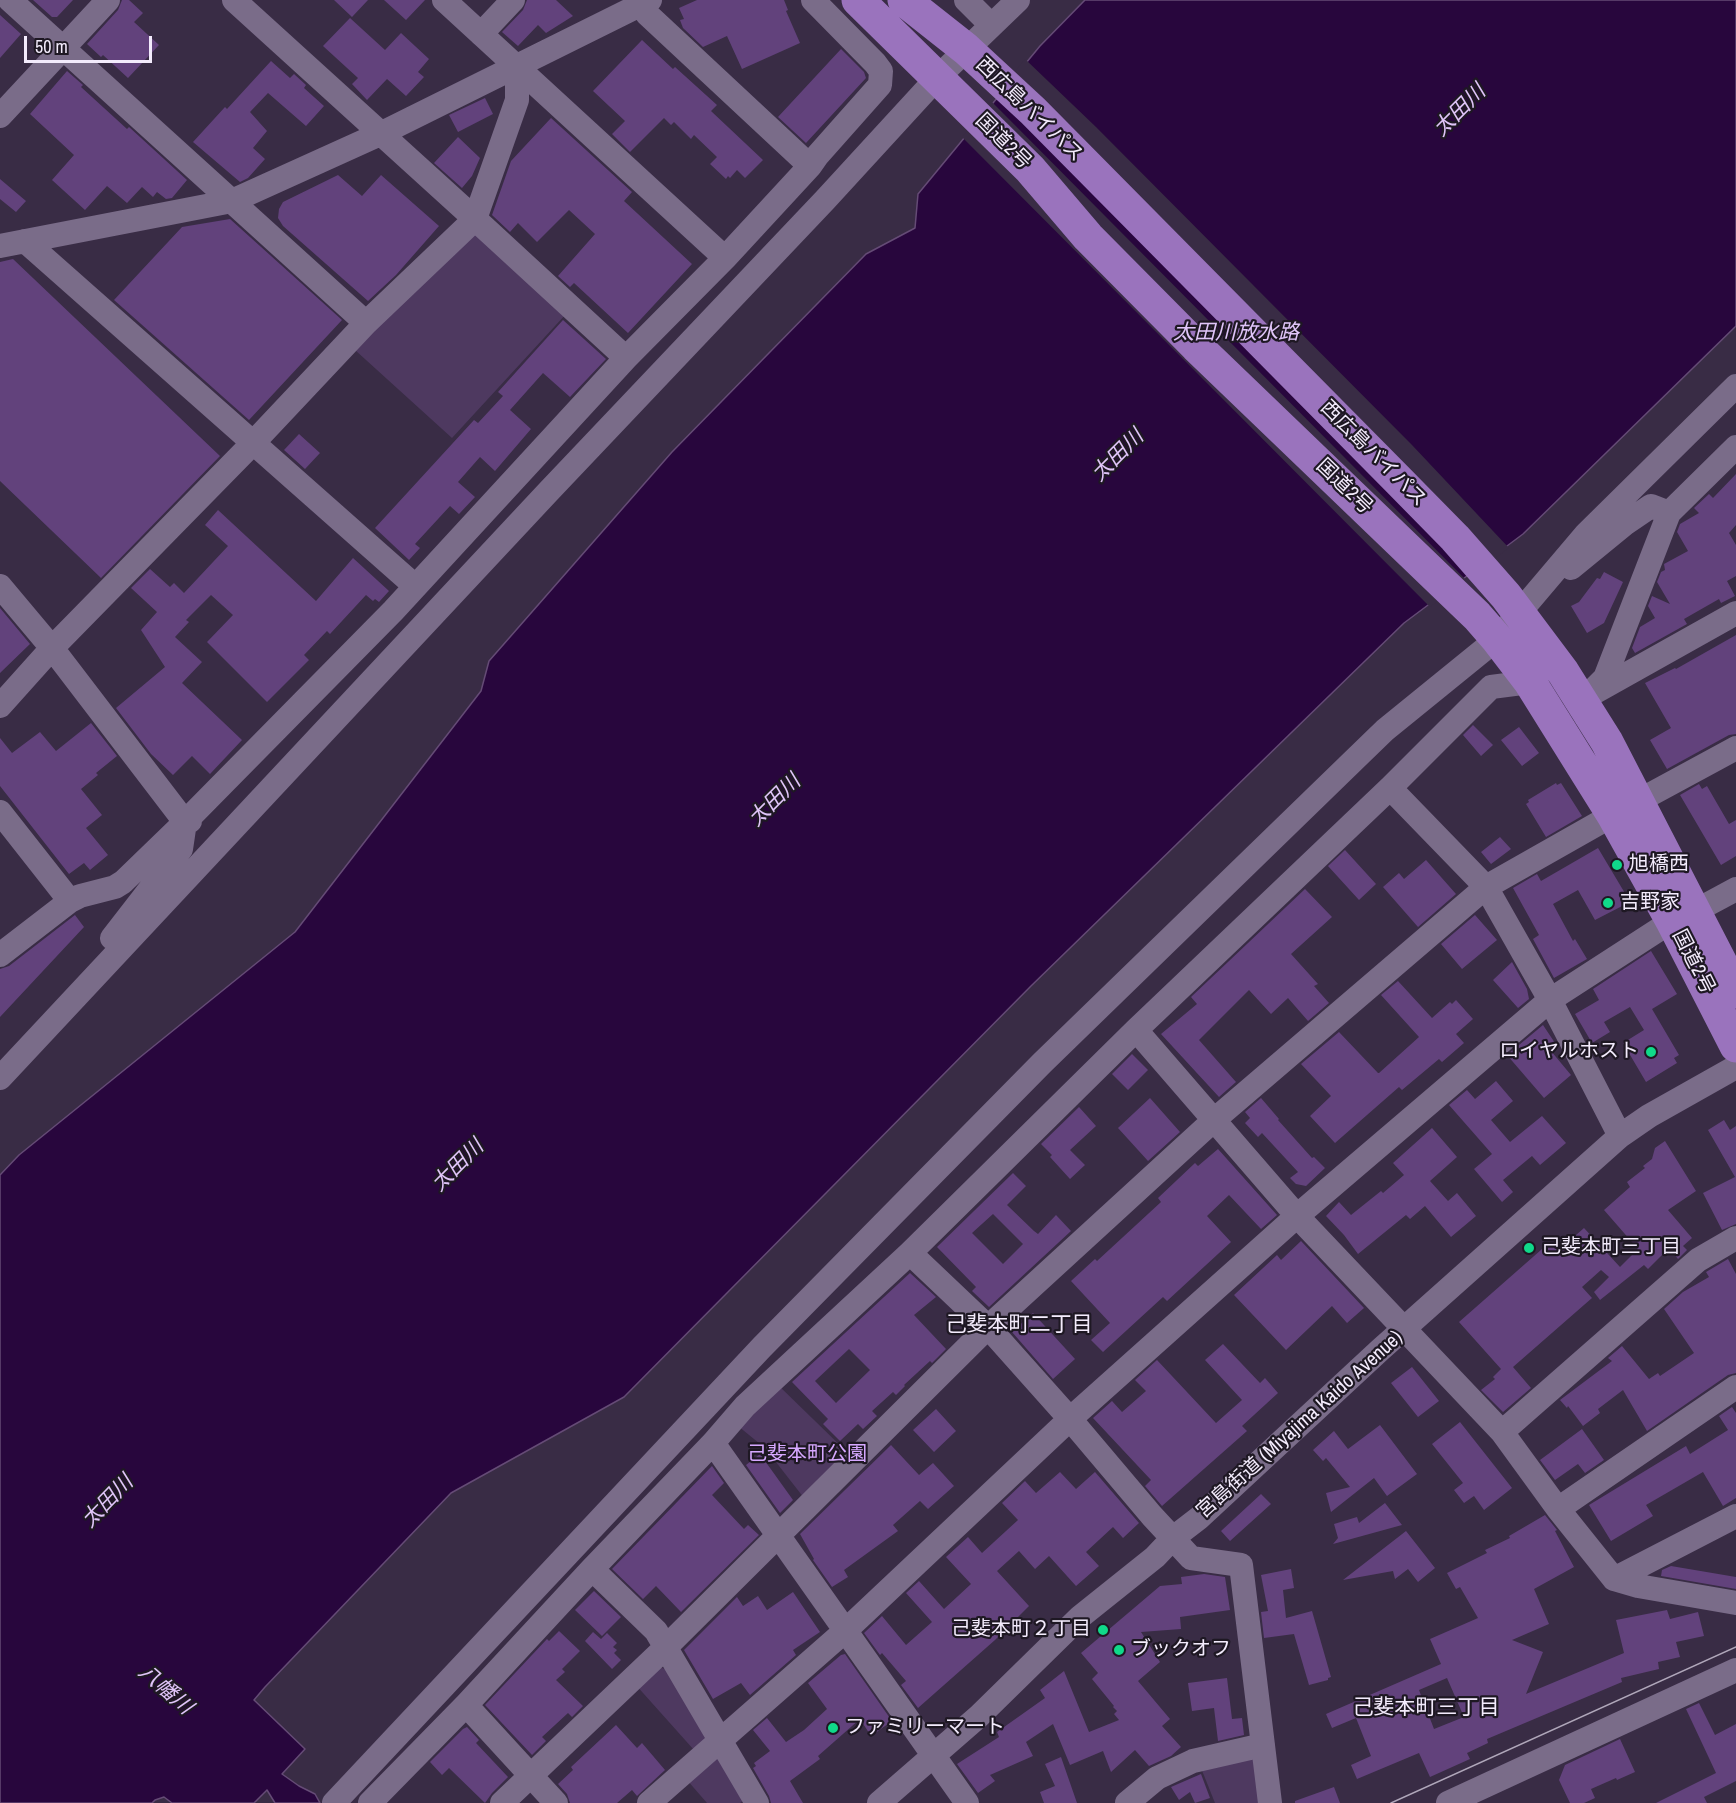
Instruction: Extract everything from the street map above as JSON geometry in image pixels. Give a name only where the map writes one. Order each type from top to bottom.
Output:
[{"type":"highway","name":"国道2号","points":[[858,0],[1030,169],[1088,237],[1196,346],[1487,627],[1530,682],[1613,815],[1685,915],[1736,956]]},
{"type":"highway","points":[[899,0],[934,46],[948,88]]},
{"type":"highway","name":"西広島バイパス","points":[[904,0],[966,49],[1033,111],[1455,538],[1506,596],[1563,672],[1607,742],[1736,992]]},
{"type":"highway","name":"国道2号","points":[[922,0],[985,46],[1391,465],[1523,593],[1544,635],[1585,698],[1642,799],[1736,1046]]},
{"type":"highway","name":"西広島バイパス","points":[[940,0],[1045,92],[1413,462],[1469,521],[1521,581],[1576,653],[1627,733],[1736,944]]},
{"type":"street","points":[[10,0],[366,323]]},
{"type":"street","points":[[0,116],[108,0]]},
{"type":"street","points":[[234,0],[626,358]]},
{"type":"street","points":[[444,0],[725,258]]},
{"type":"street","points":[[482,34],[513,0]]},
{"type":"street","points":[[0,955],[70,901],[80,896],[115,887],[185,822],[416,586],[626,358],[725,258],[810,166],[880,85],[881,71],[875,63],[813,0]]},
{"type":"street","points":[[966,0],[985,46]]},
{"type":"street","points":[[0,1078],[825,200],[948,88],[985,46],[1018,0]]},
{"type":"street","points":[[0,246],[232,201],[380,134],[646,2],[647,14],[810,166]]},
{"type":"street","points":[[0,706],[52,648],[253,443],[366,323],[475,219],[517,100],[517,65]]},
{"type":"street","points":[[25,241],[416,586]]},
{"type":"street","points":[[337,1802],[726,1385],[1042,1063],[1736,386]]},
{"type":"street","points":[[1585,698],[1605,678],[1669,513],[1736,447]]},
{"type":"street","points":[[1523,593],[1572,567],[1626,523],[1651,506],[1669,513]]},
{"type":"street","points":[[0,586],[52,648],[185,822],[181,849],[31,1045]]},
{"type":"street","points":[[185,822],[209,817],[358,668],[416,619],[449,598]]},
{"type":"street","points":[[1585,698],[1736,613]]},
{"type":"street","points":[[370,1803],[466,1705],[713,1443],[745,1406],[910,1253],[1136,1030],[1390,788],[1491,687],[1530,682]]},
{"type":"street","points":[[318,707],[368,684]]},
{"type":"street","points":[[1642,799],[1736,748]]},
{"type":"street","points":[[1390,788],[1486,887],[1550,1000],[1620,1136]]},
{"type":"street","points":[[0,812],[70,901]]},
{"type":"street","points":[[502,1803],[664,1648],[988,1327],[1214,1120],[1486,887],[1613,815]]},
{"type":"street","points":[[649,1803],[845,1631],[1070,1419],[1297,1216],[1550,1000],[1685,915],[1736,889]]},
{"type":"street","points":[[1136,1030],[1297,1216],[1502,1432],[1558,1509],[1614,1579],[1638,1586],[1736,1603]]},
{"type":"street","name":"宮島街道 (Miyajima Kaido Avenue)","points":[[879,1803],[979,1716],[1080,1617],[1155,1557],[1173,1538],[1199,1518],[1405,1328],[1620,1136],[1649,1116],[1736,1067]]},
{"type":"street","points":[[1502,1432],[1698,1260],[1734,1245]]},
{"type":"street","points":[[910,1253],[988,1327],[1191,1558],[1241,1565],[1270,1803]]},
{"type":"street","points":[[726,1385],[713,1443],[967,1803]]},
{"type":"street","points":[[1558,1509],[1736,1387]]},
{"type":"street","points":[[649,1466],[671,1460],[694,1445],[713,1443]]},
{"type":"street","points":[[1614,1579],[1736,1516]]},
{"type":"street","points":[[592,1569],[656,1631],[757,1803]]},
{"type":"street","points":[[1448,1803],[1736,1670]]},
{"type":"street","points":[[466,1705],[556,1803]]},
{"type":"street","points":[[1127,1803],[1157,1778],[1193,1761],[1263,1745]]},
{"type":"green space","points":[[467,234],[478,235],[566,314],[452,438],[355,350]]},
{"type":"green space","name":"己斐本町公園","points":[[777,1384],[850,1455],[804,1498],[765,1448],[738,1426]]},
{"type":"green space","points":[[655,1666],[669,1670],[706,1732],[704,1742],[694,1750],[635,1684]]},
{"type":"green space","points":[[1253,1754],[1266,1803],[1215,1803],[1201,1768]]},
{"type":"green space","points":[[711,1758],[723,1759],[746,1798],[740,1803],[707,1803],[687,1780]]},
{"type":"water","name":"太田川放水路","points":[[1085,0],[1736,0],[1736,326],[1523,534],[1404,623],[1031,986],[624,1397],[451,1493],[265,1687],[254,1700],[305,1749],[282,1774],[315,1794],[320,1803],[275,1803],[267,1790],[254,1803],[172,1803],[164,1797],[152,1803],[0,1803],[0,1175],[19,1155],[295,932],[481,691],[489,661],[672,452],[866,254],[915,228],[918,194],[1040,46]]},
{"type":"pier","points":[[1025,59],[1096,127],[1412,445],[1509,548],[1472,575],[997,94]]},
{"type":"pier","points":[[991,101],[1466,580],[1430,607],[962,137]]},
{"type":"building","points":[[33,0],[73,0],[57,17],[52,17]]},
{"type":"building","points":[[122,0],[129,0],[143,13],[134,22],[159,45],[128,78],[87,44],[118,10]]},
{"type":"building","points":[[334,0],[368,0],[352,17]]},
{"type":"building","points":[[384,0],[425,0],[406,20]]},
{"type":"building","points":[[527,0],[556,0],[573,16],[546,33],[538,25],[518,46],[502,32],[523,10]]},
{"type":"building","points":[[697,0],[784,0],[788,10],[786,11],[800,43],[742,69],[727,36],[703,47],[683,28],[680,20],[684,19],[679,8]]},
{"type":"building","points":[[0,15],[21,34],[0,58]]},
{"type":"building","points":[[350,18],[385,50],[401,33],[429,59],[418,72],[424,77],[406,96],[387,79],[367,100],[352,84],[358,78],[323,46]]},
{"type":"building","points":[[642,40],[717,105],[711,111],[763,160],[745,178],[737,170],[726,179],[710,164],[717,157],[694,135],[691,139],[674,122],[671,125],[664,118],[630,152],[612,134],[625,121],[593,91]]},
{"type":"building","points":[[841,49],[864,72],[866,78],[806,143],[778,117]]},
{"type":"building","points":[[271,61],[290,78],[294,74],[306,85],[304,88],[324,106],[306,126],[268,93],[250,112],[267,131],[253,148],[265,159],[248,178],[240,182],[193,142]]},
{"type":"building","points":[[67,71],[127,129],[129,127],[187,180],[172,198],[166,199],[157,192],[153,197],[142,187],[127,203],[107,186],[85,210],[52,180],[74,155],[30,114]]},
{"type":"building","points":[[485,98],[493,114],[458,132],[449,115]]},
{"type":"building","points":[[551,118],[632,192],[624,201],[692,264],[628,333],[574,283],[570,287],[558,276],[595,234],[569,210],[537,242],[518,223],[510,232],[492,215],[511,161]]},
{"type":"building","points":[[458,137],[480,158],[472,176],[462,188],[434,163]]},
{"type":"building","points":[[338,175],[362,196],[381,175],[439,226],[396,275],[368,301],[283,226],[278,218],[283,202]]},
{"type":"building","points":[[0,179],[26,201],[16,212],[0,199]]},
{"type":"building","points":[[230,219],[342,320],[249,420],[114,300],[182,227]]},
{"type":"building","points":[[13,259],[220,456],[101,578],[0,481],[0,262]]},
{"type":"building","points":[[563,320],[606,359],[570,397],[543,373],[510,410],[531,429],[495,471],[480,457],[458,482],[475,497],[459,514],[450,506],[415,544],[420,548],[409,560],[375,528],[474,420],[478,423],[503,396],[498,392]]},
{"type":"building","points":[[299,434],[320,453],[305,469],[284,450]]},
{"type":"building","points":[[1736,474],[1736,525],[1729,533],[1736,545],[1736,576],[1727,581],[1735,596],[1721,603],[1719,599],[1684,619],[1687,624],[1635,653],[1632,648],[1640,627],[1655,618],[1648,606],[1652,596],[1670,604],[1657,582],[1661,572],[1665,570],[1664,564],[1688,551],[1677,532],[1680,524],[1699,513],[1694,508],[1709,494],[1713,498]]},
{"type":"building","points":[[218,510],[316,601],[353,558],[389,591],[379,602],[375,599],[373,601],[366,595],[330,634],[327,631],[304,655],[309,660],[267,702],[207,642],[233,615],[211,595],[186,620],[189,622],[175,637],[202,662],[182,683],[242,740],[210,774],[192,756],[173,775],[151,754],[116,708],[165,667],[141,630],[157,612],[131,588],[150,569],[170,587],[174,583],[184,593],[228,546],[205,525]]},
{"type":"building","points":[[1604,572],[1623,582],[1604,623],[1587,633],[1571,606],[1579,602]]},
{"type":"building","points":[[0,608],[30,644],[0,673]]},
{"type":"building","points":[[1736,635],[1736,734],[1729,735],[1667,769],[1650,740],[1671,728],[1645,683],[1676,669]]},
{"type":"building","points":[[91,723],[117,756],[81,789],[102,815],[86,828],[108,855],[90,870],[84,863],[69,874],[0,786],[0,738],[12,753],[40,732],[56,751]]},
{"type":"building","points":[[1473,725],[1493,745],[1481,756],[1463,735]]},
{"type":"building","points":[[1519,727],[1539,753],[1522,766],[1501,740]]},
{"type":"building","points":[[1556,783],[1557,785],[1561,783],[1582,816],[1546,837],[1526,804],[1528,800]]},
{"type":"building","points":[[1699,784],[1702,789],[1707,786],[1729,824],[1736,820],[1736,856],[1721,865],[1680,795]]},
{"type":"building","points":[[1500,837],[1511,849],[1491,864],[1481,852]]},
{"type":"building","points":[[1598,848],[1629,900],[1628,903],[1595,920],[1578,890],[1553,904],[1573,941],[1575,939],[1587,959],[1554,978],[1533,939],[1539,935],[1513,888],[1537,874],[1541,881]]},
{"type":"building","points":[[1345,850],[1376,884],[1359,900],[1328,866]]},
{"type":"building","points":[[1426,860],[1456,894],[1418,927],[1383,887],[1399,873],[1404,879]]},
{"type":"building","points":[[1305,889],[1332,917],[1291,954],[1318,984],[1314,986],[1329,1003],[1308,1021],[1288,998],[1271,1014],[1249,990],[1199,1040],[1236,1082],[1219,1097],[1161,1034],[1197,1004],[1191,997]]},
{"type":"building","points":[[75,915],[84,927],[0,1017],[0,969],[9,966]]},
{"type":"building","points":[[1475,915],[1497,940],[1462,969],[1441,944]]},
{"type":"building","points":[[1651,951],[1677,994],[1652,1009],[1679,1055],[1674,1058],[1677,1063],[1646,1082],[1623,1043],[1644,1030],[1630,1007],[1604,1022],[1610,1032],[1592,1043],[1575,1014],[1599,1000],[1593,989]]},
{"type":"building","points":[[1512,962],[1527,989],[1529,999],[1518,1008],[1493,980]]},
{"type":"building","points":[[1398,981],[1432,1018],[1450,1002],[1452,1004],[1456,1000],[1473,1019],[1456,1034],[1464,1043],[1442,1062],[1439,1059],[1402,1090],[1399,1087],[1335,1143],[1310,1116],[1331,1096],[1301,1064],[1339,1032],[1379,1073],[1419,1037],[1381,995]]},
{"type":"building","points":[[1543,1025],[1557,1046],[1551,1051],[1571,1075],[1544,1098],[1507,1055]]},
{"type":"building","points":[[1132,1054],[1148,1070],[1128,1090],[1112,1074]]},
{"type":"building","points":[[1496,1081],[1513,1101],[1491,1120],[1510,1142],[1542,1116],[1566,1143],[1540,1165],[1532,1156],[1503,1180],[1513,1192],[1502,1202],[1474,1169],[1492,1154],[1449,1105],[1467,1090],[1475,1099]]},
{"type":"building","points":[[1150,1098],[1180,1132],[1148,1161],[1118,1128]]},
{"type":"building","points":[[1261,1098],[1312,1158],[1314,1157],[1325,1168],[1306,1186],[1296,1184],[1290,1178],[1298,1172],[1262,1133],[1258,1137],[1245,1123],[1250,1118],[1245,1112]]},
{"type":"building","points":[[1079,1107],[1096,1126],[1070,1150],[1085,1165],[1070,1179],[1041,1144]]},
{"type":"building","points":[[1724,1120],[1730,1130],[1736,1126],[1736,1224],[1722,1230],[1703,1193],[1735,1177],[1708,1130]]},
{"type":"building","points":[[1432,1128],[1457,1157],[1430,1181],[1448,1201],[1457,1193],[1476,1216],[1451,1237],[1425,1206],[1410,1219],[1406,1215],[1358,1254],[1326,1216],[1339,1202],[1351,1215],[1381,1191],[1383,1193],[1404,1175],[1393,1163]]},
{"type":"building","points":[[1665,1141],[1696,1191],[1668,1210],[1692,1238],[1683,1246],[1687,1250],[1678,1259],[1669,1248],[1648,1269],[1644,1265],[1600,1300],[1594,1292],[1609,1277],[1601,1270],[1582,1287],[1592,1298],[1513,1367],[1531,1388],[1503,1412],[1481,1390],[1495,1379],[1493,1377],[1501,1369],[1459,1322],[1550,1242],[1558,1251],[1584,1228],[1620,1267],[1638,1249],[1604,1210],[1630,1187],[1627,1182],[1645,1168],[1643,1166],[1652,1159],[1655,1148]]},
{"type":"building","points":[[1218,1149],[1277,1215],[1261,1229],[1229,1195],[1207,1216],[1231,1242],[1167,1301],[1163,1297],[1103,1352],[1091,1340],[1110,1323],[1071,1281],[1095,1259],[1097,1261],[1161,1202],[1158,1198],[1195,1163],[1198,1166]]},
{"type":"building","points":[[1013,1173],[1026,1186],[1007,1205],[1038,1234],[1056,1215],[1071,1231],[989,1307],[972,1291],[976,1287],[937,1247]],"holes":[[[993,1214],[1023,1244],[1003,1264],[972,1233]]]},
{"type":"building","points":[[1301,1241],[1364,1308],[1347,1323],[1332,1306],[1286,1350],[1234,1295],[1277,1255],[1281,1260]]},
{"type":"building","points":[[1728,1259],[1736,1274],[1736,1373],[1728,1375],[1647,1431],[1623,1390],[1598,1409],[1600,1413],[1583,1426],[1568,1406],[1567,1408],[1560,1400],[1612,1361],[1608,1358],[1622,1346],[1649,1379],[1658,1373],[1660,1376],[1694,1353],[1664,1309],[1683,1292],[1709,1277],[1706,1272]]},
{"type":"building","points":[[910,1273],[936,1297],[914,1315],[946,1349],[932,1363],[930,1361],[896,1395],[893,1392],[872,1411],[877,1416],[863,1429],[858,1424],[840,1441],[823,1424],[828,1419],[792,1382]],"holes":[[[849,1349],[870,1370],[836,1403],[815,1381]]]},
{"type":"building","points":[[1033,1313],[1075,1359],[1053,1379],[1012,1332]]},
{"type":"building","points":[[1223,1344],[1260,1383],[1265,1378],[1278,1393],[1242,1426],[1247,1431],[1162,1506],[1145,1486],[1151,1480],[1093,1418],[1112,1401],[1122,1412],[1146,1391],[1135,1380],[1157,1360],[1216,1423],[1242,1400],[1205,1360]]},
{"type":"building","points":[[1412,1367],[1439,1401],[1418,1417],[1391,1383]]},
{"type":"building","points":[[1732,1407],[1736,1413],[1736,1498],[1723,1506],[1703,1472],[1646,1505],[1653,1516],[1611,1541],[1589,1505],[1686,1446],[1690,1454],[1728,1430],[1719,1416]]},
{"type":"building","points":[[936,1409],[956,1431],[934,1452],[913,1430]]},
{"type":"building","points":[[1460,1422],[1512,1488],[1484,1510],[1474,1496],[1464,1503],[1454,1490],[1463,1483],[1432,1444]]},
{"type":"building","points":[[1380,1425],[1417,1474],[1387,1496],[1374,1478],[1331,1512],[1326,1493],[1350,1487],[1326,1458],[1323,1461],[1313,1450],[1334,1431],[1348,1449]]},
{"type":"building","points":[[1582,1429],[1604,1460],[1585,1473],[1578,1464],[1555,1480],[1540,1460]]},
{"type":"building","points":[[891,1445],[919,1475],[933,1463],[954,1486],[928,1509],[920,1501],[893,1525],[898,1531],[844,1570],[848,1577],[832,1587],[813,1560],[800,1534]]},
{"type":"building","points":[[760,1454],[793,1500],[780,1513],[746,1465]]},
{"type":"building","points":[[712,1466],[724,1483],[712,1495],[744,1529],[748,1525],[759,1535],[681,1612],[656,1586],[643,1599],[612,1569]]},
{"type":"building","points":[[1060,1472],[1076,1489],[1095,1472],[1139,1523],[1123,1538],[1113,1527],[1086,1552],[1099,1566],[1076,1586],[1049,1556],[1035,1569],[1019,1551],[997,1571],[1029,1606],[995,1640],[918,1708],[901,1685],[906,1681],[882,1653],[880,1655],[864,1633],[882,1616],[906,1645],[932,1622],[906,1593],[919,1581],[944,1609],[971,1584],[946,1557],[968,1537],[982,1553],[1018,1520],[1002,1503],[1025,1481],[1036,1493]]},
{"type":"building","points":[[1261,1494],[1271,1504],[1230,1541],[1221,1531]]},
{"type":"building","points":[[1385,1503],[1402,1525],[1333,1544],[1338,1538],[1334,1524],[1357,1517],[1359,1523]]},
{"type":"building","points":[[1545,1515],[1557,1530],[1555,1531],[1574,1567],[1534,1589],[1549,1624],[1512,1640],[1543,1652],[1526,1694],[1624,1653],[1616,1620],[1667,1610],[1670,1619],[1698,1612],[1704,1636],[1676,1642],[1680,1657],[1658,1662],[1659,1669],[1621,1678],[1622,1682],[1487,1739],[1488,1743],[1467,1753],[1470,1759],[1430,1777],[1419,1753],[1357,1779],[1351,1765],[1371,1756],[1356,1718],[1332,1728],[1326,1714],[1441,1664],[1430,1639],[1478,1618],[1460,1587],[1456,1589],[1447,1573],[1487,1553],[1485,1550],[1510,1538],[1509,1536]],"holes":[[[1447,1678],[1464,1717],[1434,1729],[1419,1690]]]},
{"type":"building","points":[[1406,1531],[1435,1568],[1418,1582],[1408,1569],[1395,1579],[1393,1571],[1343,1580]]},
{"type":"building","points":[[1671,1566],[1736,1577],[1736,1589],[1661,1576],[1662,1570]]},
{"type":"building","points":[[1291,1569],[1294,1588],[1283,1590],[1286,1618],[1312,1611],[1331,1677],[1309,1685],[1294,1634],[1264,1638],[1261,1612],[1268,1611],[1261,1575]]},
{"type":"building","points":[[1204,1574],[1225,1577],[1230,1610],[1180,1617],[1181,1629],[1141,1632],[1160,1662],[1138,1681],[1170,1719],[1162,1726],[1181,1747],[1171,1756],[1149,1766],[1135,1750],[1111,1772],[1103,1751],[1070,1765],[1053,1724],[1026,1742],[1033,1756],[990,1775],[995,1781],[978,1793],[957,1764],[999,1737],[997,1732],[1045,1698],[1040,1690],[1064,1671],[1089,1732],[1119,1720],[1114,1714],[1117,1711],[1114,1706],[1092,1679],[1098,1673],[1081,1653],[1160,1586],[1182,1584],[1181,1577]]},
{"type":"building","points":[[594,1591],[621,1617],[602,1636],[575,1610]]},
{"type":"building","points":[[793,1592],[820,1632],[793,1650],[796,1655],[750,1695],[741,1683],[713,1699],[684,1650],[737,1597],[743,1606],[758,1596],[767,1610]]},
{"type":"building","points":[[559,1631],[580,1651],[562,1669],[565,1672],[556,1680],[583,1706],[572,1717],[568,1713],[542,1737],[546,1741],[532,1755],[485,1705],[547,1639],[549,1641]]},
{"type":"building","points":[[593,1632],[601,1639],[607,1633],[617,1643],[613,1647],[617,1650],[614,1653],[621,1660],[612,1669],[585,1641]]},
{"type":"building","points":[[845,1654],[892,1721],[871,1736],[860,1719],[818,1756],[820,1759],[790,1781],[803,1803],[771,1803],[753,1768],[756,1766],[754,1763],[770,1751],[753,1730],[767,1718],[786,1742],[804,1730],[827,1709],[808,1683]]},
{"type":"building","points":[[1227,1678],[1232,1719],[1242,1718],[1244,1735],[1218,1741],[1214,1708],[1192,1711],[1188,1683]]},
{"type":"building","points":[[1699,1703],[1715,1735],[1736,1724],[1736,1781],[1704,1797],[1707,1803],[1656,1803],[1716,1773],[1686,1709]]},
{"type":"building","points":[[616,1725],[637,1748],[642,1743],[665,1770],[637,1796],[632,1790],[617,1803],[570,1803],[567,1794],[558,1784],[573,1770],[571,1767]]},
{"type":"building","points":[[467,1727],[479,1740],[476,1743],[508,1777],[485,1803],[449,1768],[442,1775],[430,1762]]},
{"type":"building","points":[[1620,1739],[1635,1772],[1591,1789],[1595,1798],[1584,1803],[1570,1803],[1559,1780],[1565,1765]]},
{"type":"building","points":[[1061,1757],[1077,1803],[1044,1803],[1040,1792],[1055,1786],[1045,1764]]},
{"type":"building","points":[[1201,1774],[1210,1798],[1195,1803],[1190,1792],[1179,1800],[1171,1787]]},
{"type":"building","points":[[1334,1787],[1340,1803],[1295,1803],[1295,1801]]},
{"type":"tram line","points":[[1391,1803],[1736,1647]]},
{"type":"place","name":"旭橋西","points":[[1617,865]]},
{"type":"place","name":"吉野家","points":[[1608,903]]},
{"type":"place","name":"ロイヤルホスト","points":[[1651,1052]]},
{"type":"place","name":"己斐本町三丁目","points":[[1529,1248]]},
{"type":"place","name":"己斐本町２丁目","points":[[1103,1630]]},
{"type":"place","name":"ブックオフ","points":[[1119,1650]]},
{"type":"place","name":"ファミリーマート","points":[[833,1728]]},
{"type":"district","name":"己斐本町二丁目","points":[[1019,1325]]},
{"type":"district","name":"己斐本町三丁目","points":[[1426,1708]]},
{"type":"water label","name":"太田川","points":[[1460,111]]},
{"type":"water label","name":"太田川","points":[[1118,456]]},
{"type":"water label","name":"太田川","points":[[775,801]]},
{"type":"water label","name":"太田川","points":[[458,1166]]},
{"type":"water label","name":"太田川","points":[[108,1502]]},
{"type":"water label","name":"八幡川","points":[[165,1690]]}]
